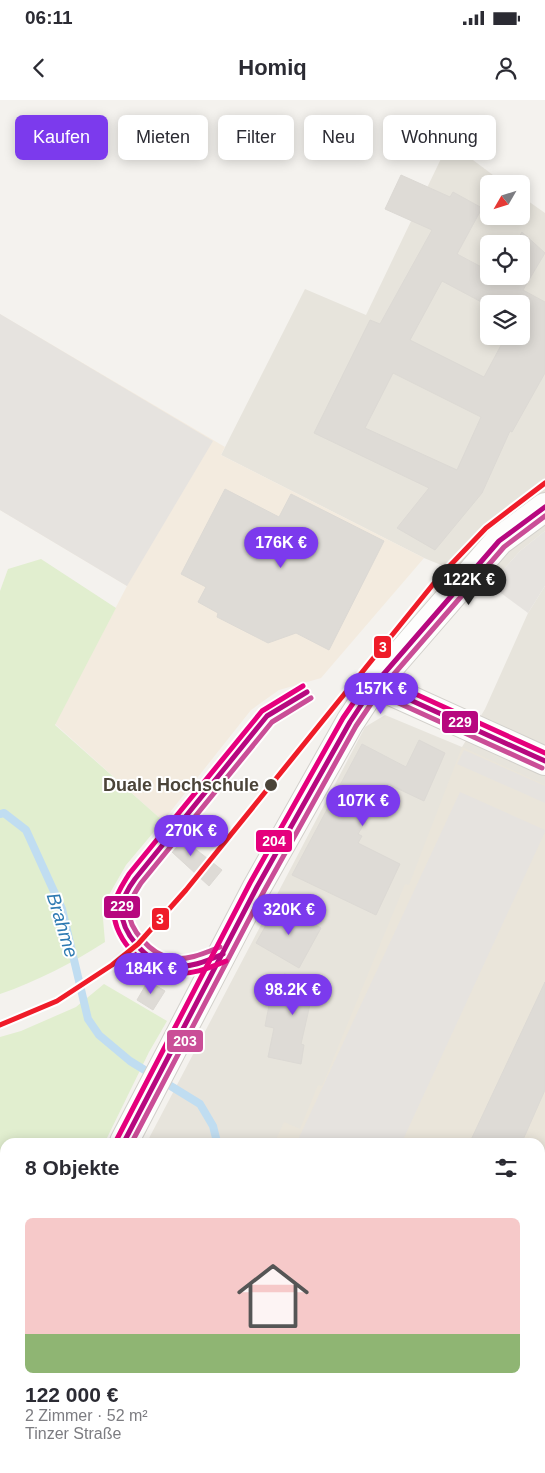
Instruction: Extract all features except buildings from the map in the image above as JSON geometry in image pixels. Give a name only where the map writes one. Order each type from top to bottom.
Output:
[{"type":"street","points":[[126,1138],[165,1068],[257,887],[350,722],[375,684],[499,541],[545,507]]},
{"type":"street","points":[[375,684],[545,761]]},
{"type":"shaded area","points":[[440,160],[473,160],[493,175],[480,175],[480,225],[530,225],[530,202],[545,213],[545,531],[520,551],[490,585],[424,558],[221,455],[305,289],[366,315]]},
{"type":"shaded area","points":[[0,314],[225,447],[221,455],[424,558],[321,678],[279,690],[251,710],[163,821],[55,724],[127,586],[0,510]]},
{"type":"shaded area","points":[[0,314],[213,441],[127,586],[0,510]]},
{"type":"shaded area","points":[[545,531],[545,586],[528,613],[490,585],[520,551]]},
{"type":"shaded area","points":[[545,586],[545,1138],[149,1138],[365,727],[385,715],[462,747],[485,709],[528,613]]},
{"type":"shaded area","points":[[462,747],[545,785],[545,1138],[277,1138],[284,1122],[300,1129],[318,1085],[322,1086],[405,884],[409,885]]},
{"type":"shaded area","points":[[464,750],[545,786],[545,803],[457,764]]},
{"type":"shaded area","points":[[460,792],[545,830],[404,1138],[299,1138]]},
{"type":"green space","points":[[41,559],[116,608],[55,725],[163,821],[126,865],[102,907],[105,942],[54,971],[0,994],[0,591],[8,569]]},
{"type":"green space","points":[[104,984],[167,1021],[149,1052],[107,1138],[0,1138],[0,1037],[21,1031],[76,1007]]},
{"type":"waterway","name":"Brahme","points":[[0,814],[4,813],[26,830],[62,909],[88,1019],[99,1035],[130,1061],[200,1104],[213,1126],[216,1138]]},
{"type":"transit line","name":"3","points":[[0,1025],[57,1001],[112,965],[138,944],[186,890],[439,577],[486,528],[545,483]]},
{"type":"transit line","name":"229","points":[[126,1138],[257,887],[350,722],[375,684],[499,541],[545,507]]},
{"type":"transit line","name":"203","points":[[134,1138],[264,891],[356,726],[381,689],[504,547],[545,516]]},
{"type":"transit line","name":"204","points":[[378,677],[545,753]]},
{"type":"transit line","name":"204","points":[[118,1138],[250,883],[343,718],[369,680]]},
{"type":"transit line","name":"229","points":[[375,684],[545,761]]},
{"type":"transit line","name":"204","points":[[226,961],[206,969],[177,974],[159,970],[149,965],[130,949],[117,928],[114,916],[115,901],[129,874],[262,711],[303,686]]},
{"type":"transit line","name":"203","points":[[372,691],[542,768]]},
{"type":"transit line","name":"229","points":[[223,954],[204,962],[177,967],[152,959],[136,944],[125,926],[122,917],[124,900],[135,879],[267,716],[307,692]]},
{"type":"transit line","name":"203","points":[[220,947],[202,954],[177,959],[156,952],[142,940],[132,924],[129,908],[133,895],[272,722],[311,698]]},
{"type":"place","name":"Duale Hochschule","points":[[271,785]]}]
